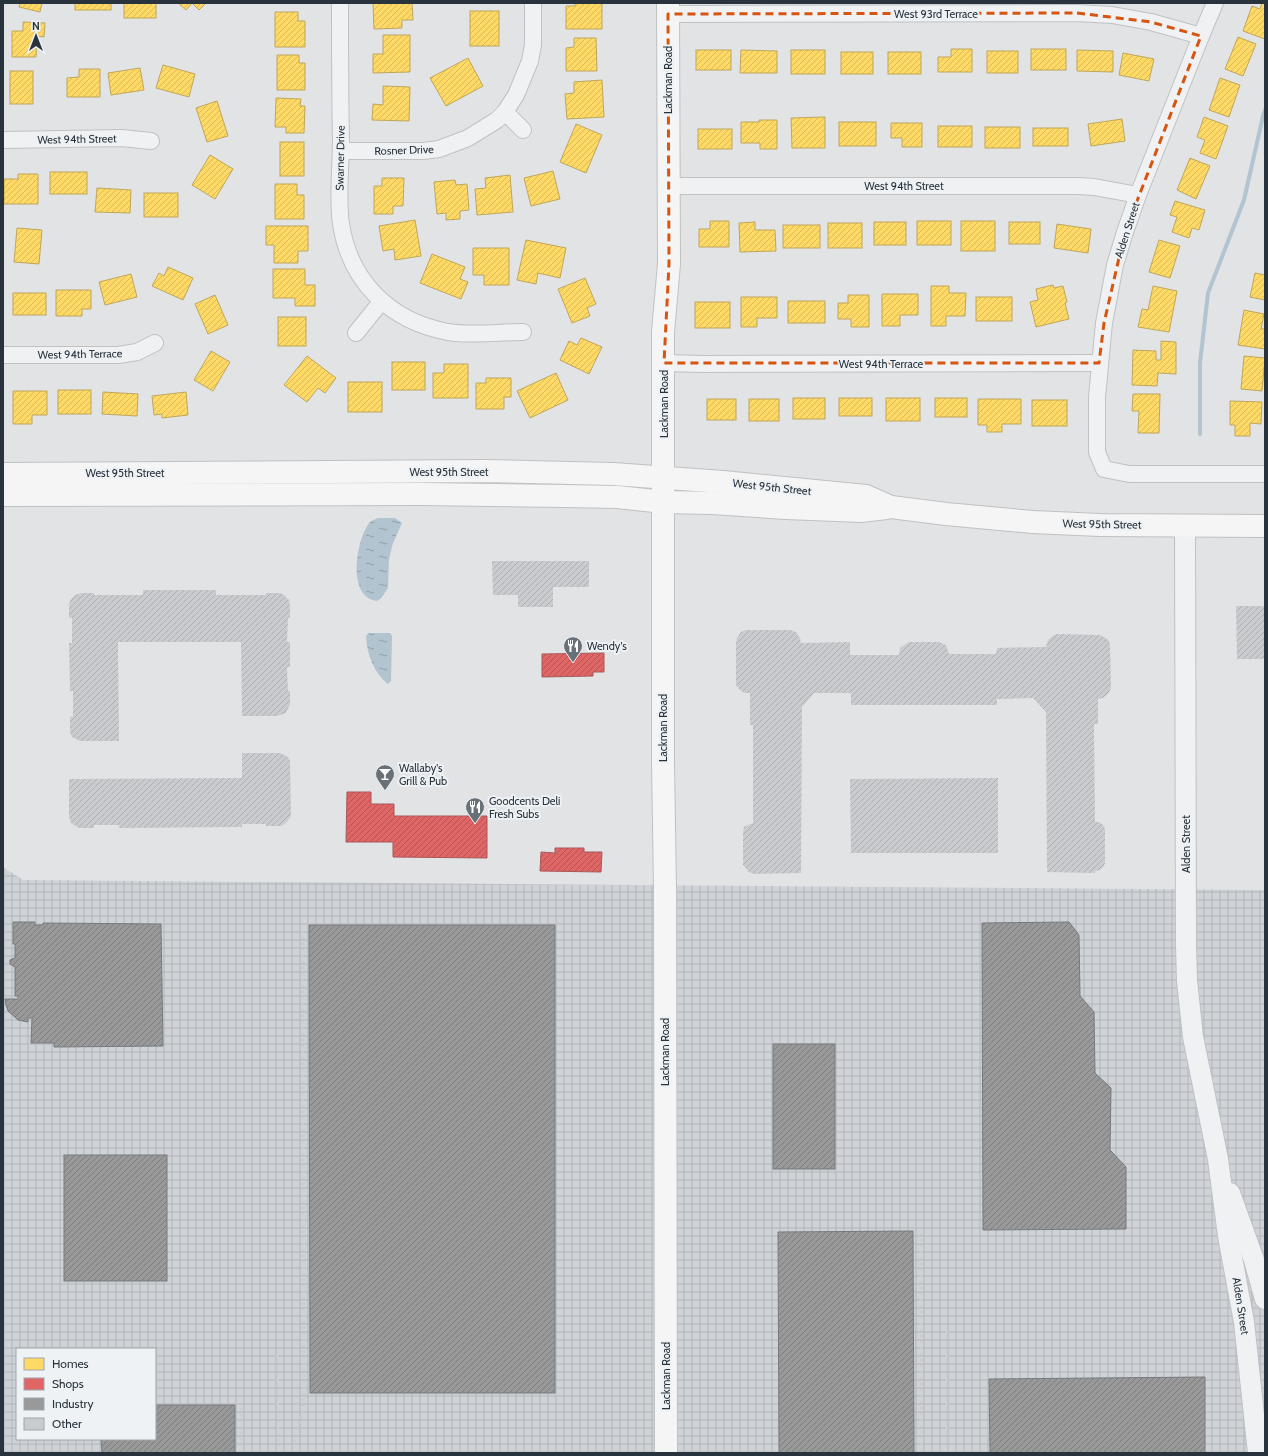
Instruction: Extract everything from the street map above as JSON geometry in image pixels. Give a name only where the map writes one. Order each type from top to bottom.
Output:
[{"type":"main road","name":"Lackman Road","points":[[666,1453],[663,332],[669,264],[668,9]]},
{"type":"main road","name":"West 95th Street","points":[[3,474],[484,471],[613,474],[866,496],[891,507]]},
{"type":"main road","name":"West 95th Street","points":[[3,495],[443,494],[609,497],[664,502],[861,511],[891,507],[1033,522],[1100,525],[1265,526]]},
{"type":"street","name":"Swarner Drive","points":[[340,3],[341,223],[350,256],[358,271],[368,287],[381,302],[407,318],[426,326],[449,332],[523,332]]},
{"type":"street","name":"Rosner Drive","points":[[341,151],[423,151],[438,149],[468,138],[496,120],[505,112],[516,95],[530,61],[533,45],[533,3]]},
{"type":"street","name":"Alden Street","points":[[1215,3],[1138,195],[1115,266],[1104,323],[1099,363],[1096,397],[1097,452],[1104,469],[1129,474],[1265,474]]},
{"type":"street","name":"West 93rd Terrace","points":[[668,9],[1078,13],[1112,15],[1143,21],[1201,36]]},
{"type":"street","points":[[505,112],[523,130]]},
{"type":"street","name":"West 94th Street","points":[[3,140],[122,138],[151,141]]},
{"type":"street","name":"West 94th Street","points":[[669,186],[1078,186],[1094,187],[1138,195]]},
{"type":"street","points":[[356,333],[381,302]]},
{"type":"street","name":"West 94th Terrace","points":[[3,355],[118,355],[137,352],[154,343]]},
{"type":"street","name":"West 94th Terrace","points":[[664,363],[1099,363]]},
{"type":"street","name":"Alden Street","points":[[1185,526],[1187,981],[1193,1038],[1218,1159],[1228,1236],[1244,1322],[1258,1453]]},
{"type":"street","name":"Alden Street","points":[[1218,1159],[1254,1260],[1265,1299]]},
{"type":"highlighted area","points":[[1077,13],[1151,22],[1201,36],[1125,232],[1104,323],[1099,363],[664,363],[669,264],[668,14]]},
{"type":"shaded area","points":[[3,867],[23,880],[1265,890],[1265,1453],[3,1453]]},
{"type":"water","points":[[378,518],[395,518],[402,523],[393,543],[389,559],[388,588],[382,597],[377,601],[368,598],[362,591],[358,582],[357,559],[365,530],[369,523]]},
{"type":"water","points":[[369,633],[390,633],[392,636],[391,681],[388,684],[378,674],[369,656],[366,636]]},
{"type":"building: Homes","points":[[20,3],[42,3],[40,12],[19,7]]},
{"type":"building: Homes","points":[[75,3],[111,3],[111,10],[75,10]]},
{"type":"building: Homes","points":[[124,3],[156,3],[156,18],[124,18]]},
{"type":"building: Homes","points":[[178,3],[192,3],[186,10]]},
{"type":"building: Homes","points":[[192,3],[206,3],[199,10]]},
{"type":"building: Homes","points":[[373,3],[412,3],[413,20],[402,20],[402,28],[374,29]]},
{"type":"building: Homes","points":[[575,3],[602,3],[602,29],[566,29],[566,6],[575,6]]},
{"type":"building: Homes","points":[[1262,3],[1265,3],[1265,39],[1243,31],[1252,6],[1260,9]]},
{"type":"building: Homes","points":[[470,11],[499,11],[499,46],[470,46]]},
{"type":"building: Homes","points":[[275,12],[298,12],[298,21],[305,21],[305,47],[275,47]]},
{"type":"building: Homes","points":[[23,22],[45,23],[44,37],[37,36],[36,57],[12,57],[12,31],[23,31]]},
{"type":"building: Homes","points":[[383,35],[410,35],[410,72],[373,73],[373,54],[383,54]]},
{"type":"building: Homes","points":[[1238,37],[1256,44],[1243,76],[1225,69]]},
{"type":"building: Homes","points":[[574,38],[596,38],[597,71],[566,71],[566,48],[574,47]]},
{"type":"building: Homes","points":[[951,49],[972,49],[972,72],[938,72],[938,57],[951,57]]},
{"type":"building: Homes","points":[[1031,49],[1066,49],[1066,70],[1031,70]]},
{"type":"building: Homes","points":[[696,50],[731,50],[731,70],[696,70]]},
{"type":"building: Homes","points":[[741,50],[777,51],[777,73],[740,73]]},
{"type":"building: Homes","points":[[791,50],[825,50],[825,74],[791,74]]},
{"type":"building: Homes","points":[[1077,50],[1113,51],[1113,72],[1077,71]]},
{"type":"building: Homes","points":[[987,51],[1018,51],[1018,73],[987,73]]},
{"type":"building: Homes","points":[[841,52],[873,52],[873,74],[841,74]]},
{"type":"building: Homes","points":[[888,52],[921,52],[921,74],[888,74]]},
{"type":"building: Homes","points":[[1123,53],[1154,59],[1149,81],[1119,75]]},
{"type":"building: Homes","points":[[277,55],[299,55],[299,63],[305,63],[305,90],[277,90]]},
{"type":"building: Homes","points":[[468,58],[483,86],[446,106],[430,78]]},
{"type":"building: Homes","points":[[163,65],[195,74],[189,97],[156,88]]},
{"type":"building: Homes","points":[[140,68],[144,90],[111,95],[108,73]]},
{"type":"building: Homes","points":[[79,69],[100,69],[100,97],[67,97],[67,78],[79,77]]},
{"type":"building: Homes","points":[[10,71],[33,71],[33,104],[10,104]]},
{"type":"building: Homes","points":[[1220,78],[1240,85],[1229,117],[1209,110]]},
{"type":"building: Homes","points":[[602,80],[604,117],[567,119],[565,94],[574,93],[574,82]]},
{"type":"building: Homes","points":[[383,86],[410,87],[409,121],[372,120],[373,104],[383,105]]},
{"type":"building: Homes","points":[[276,98],[301,99],[300,106],[305,106],[304,133],[286,133],[286,127],[275,127]]},
{"type":"building: Homes","points":[[217,101],[228,136],[207,142],[196,108]]},
{"type":"building: Homes","points":[[825,117],[825,148],[792,148],[791,118]]},
{"type":"building: Homes","points":[[1204,117],[1228,126],[1216,159],[1200,153],[1205,140],[1197,137]]},
{"type":"building: Homes","points":[[1122,119],[1125,141],[1091,146],[1088,124]]},
{"type":"building: Homes","points":[[759,120],[777,120],[777,149],[760,149],[760,143],[741,143],[741,122],[759,122]]},
{"type":"building: Homes","points":[[839,122],[876,122],[876,146],[839,146]]},
{"type":"building: Homes","points":[[891,123],[922,123],[922,147],[902,147],[902,138],[891,138]]},
{"type":"building: Homes","points":[[576,124],[602,135],[586,173],[560,162]]},
{"type":"building: Homes","points":[[938,126],[972,126],[972,147],[938,147]]},
{"type":"building: Homes","points":[[985,127],[1020,127],[1020,148],[985,148]]},
{"type":"building: Homes","points":[[1033,128],[1068,128],[1068,146],[1033,146]]},
{"type":"building: Homes","points":[[698,129],[732,129],[732,149],[698,149]]},
{"type":"building: Homes","points":[[280,142],[304,142],[304,176],[280,176]]},
{"type":"building: Homes","points":[[210,155],[233,169],[215,199],[192,185]]},
{"type":"building: Homes","points":[[1190,158],[1210,166],[1196,199],[1177,190]]},
{"type":"building: Homes","points":[[553,171],[560,199],[531,206],[524,178]]},
{"type":"building: Homes","points":[[50,172],[87,172],[87,194],[50,194]]},
{"type":"building: Homes","points":[[18,174],[38,174],[38,204],[4,204],[4,179],[18,179]]},
{"type":"building: Homes","points":[[510,175],[513,212],[477,215],[475,189],[486,188],[485,178]]},
{"type":"building: Homes","points":[[382,178],[404,178],[403,206],[393,206],[393,214],[374,214],[374,186],[382,186]]},
{"type":"building: Homes","points":[[455,180],[456,185],[467,184],[469,210],[460,211],[460,219],[446,220],[446,213],[437,214],[434,182]]},
{"type":"building: Homes","points":[[275,184],[297,184],[297,195],[304,195],[304,219],[275,219]]},
{"type":"building: Homes","points":[[97,188],[131,190],[130,213],[95,212]]},
{"type":"building: Homes","points":[[144,193],[178,193],[178,217],[144,217]]},
{"type":"building: Homes","points":[[1175,201],[1205,210],[1199,230],[1192,228],[1189,238],[1172,232],[1177,217],[1170,215]]},
{"type":"building: Homes","points":[[415,220],[421,256],[395,260],[394,249],[383,251],[379,226]]},
{"type":"building: Homes","points":[[710,221],[729,221],[729,247],[699,247],[699,229],[710,229]]},
{"type":"building: Homes","points":[[917,221],[951,221],[951,245],[917,245]]},
{"type":"building: Homes","points":[[961,221],[995,221],[995,251],[961,251]]},
{"type":"building: Homes","points":[[755,222],[755,230],[775,230],[776,251],[740,252],[739,223]]},
{"type":"building: Homes","points":[[874,222],[906,222],[906,245],[874,245]]},
{"type":"building: Homes","points":[[1009,222],[1040,222],[1040,244],[1009,244]]},
{"type":"building: Homes","points":[[828,223],[862,223],[862,248],[828,248]]},
{"type":"building: Homes","points":[[1057,224],[1091,229],[1088,253],[1054,248]]},
{"type":"building: Homes","points":[[783,225],[820,225],[820,248],[783,248]]},
{"type":"building: Homes","points":[[266,226],[308,226],[308,251],[298,251],[298,263],[274,263],[274,245],[266,245]]},
{"type":"building: Homes","points":[[17,228],[42,230],[39,264],[14,262]]},
{"type":"building: Homes","points":[[526,240],[566,248],[560,278],[538,273],[536,284],[517,280]]},
{"type":"building: Homes","points":[[1159,240],[1180,246],[1170,278],[1149,272]]},
{"type":"building: Homes","points":[[473,248],[509,248],[509,285],[484,285],[484,275],[473,275]]},
{"type":"building: Homes","points":[[432,254],[465,267],[460,279],[468,282],[461,299],[420,283]]},
{"type":"building: Homes","points":[[168,267],[193,278],[183,300],[152,286],[159,273],[164,276]]},
{"type":"building: Homes","points":[[273,269],[305,269],[305,285],[315,285],[315,306],[295,306],[295,298],[273,298]]},
{"type":"building: Homes","points":[[1255,273],[1265,275],[1265,300],[1250,297]]},
{"type":"building: Homes","points":[[131,274],[137,297],[105,305],[99,282]]},
{"type":"building: Homes","points":[[585,278],[596,304],[587,308],[590,316],[572,323],[558,289]]},
{"type":"building: Homes","points":[[1053,285],[1054,288],[1063,286],[1069,319],[1036,327],[1030,302],[1038,300],[1036,289]]},
{"type":"building: Homes","points":[[931,286],[949,286],[949,293],[966,293],[965,316],[946,316],[946,326],[931,326]]},
{"type":"building: Homes","points":[[1153,286],[1177,291],[1169,332],[1138,327],[1142,309],[1148,310]]},
{"type":"building: Homes","points":[[56,290],[91,290],[91,309],[82,309],[82,316],[56,316]]},
{"type":"building: Homes","points":[[13,293],[46,293],[46,315],[13,315]]},
{"type":"building: Homes","points":[[882,294],[918,294],[918,315],[900,315],[900,326],[882,326]]},
{"type":"building: Homes","points":[[215,295],[228,325],[208,334],[195,304]]},
{"type":"building: Homes","points":[[848,295],[869,295],[869,327],[851,327],[851,319],[838,319],[838,303],[848,303]]},
{"type":"building: Homes","points":[[741,297],[777,297],[777,318],[757,318],[757,327],[741,327]]},
{"type":"building: Homes","points":[[976,297],[1012,297],[1012,321],[976,321]]},
{"type":"building: Homes","points":[[788,301],[825,301],[825,323],[788,323]]},
{"type":"building: Homes","points":[[695,302],[730,302],[730,328],[695,328]]},
{"type":"building: Homes","points":[[1244,310],[1264,314],[1261,329],[1265,329],[1265,349],[1238,345]]},
{"type":"building: Homes","points":[[278,317],[306,317],[306,346],[278,346]]},
{"type":"building: Homes","points":[[581,338],[602,347],[589,374],[560,360],[569,341],[577,345]]},
{"type":"building: Homes","points":[[1161,341],[1176,342],[1176,374],[1158,373],[1157,386],[1132,385],[1133,350],[1156,351],[1156,360],[1161,360]]},
{"type":"building: Homes","points":[[211,351],[230,362],[213,391],[194,380]]},
{"type":"building: Homes","points":[[307,356],[336,378],[325,393],[318,388],[307,402],[284,385]]},
{"type":"building: Homes","points":[[1244,356],[1265,358],[1262,391],[1241,389]]},
{"type":"building: Homes","points":[[392,362],[425,362],[425,390],[392,390]]},
{"type":"building: Homes","points":[[444,364],[468,364],[468,398],[433,398],[433,373],[444,373]]},
{"type":"building: Homes","points":[[556,373],[568,400],[530,418],[517,391]]},
{"type":"building: Homes","points":[[486,378],[511,378],[511,397],[504,397],[504,409],[476,409],[476,383],[486,383]]},
{"type":"building: Homes","points":[[348,382],[382,382],[382,412],[348,412]]},
{"type":"building: Homes","points":[[58,390],[91,390],[91,414],[58,414]]},
{"type":"building: Homes","points":[[13,391],[47,391],[47,415],[32,415],[32,424],[13,424]]},
{"type":"building: Homes","points":[[103,392],[138,394],[137,416],[102,414]]},
{"type":"building: Homes","points":[[186,392],[188,415],[162,418],[162,414],[154,415],[152,396]]},
{"type":"building: Homes","points":[[1133,394],[1160,394],[1159,433],[1138,433],[1139,411],[1132,411]]},
{"type":"building: Homes","points":[[793,398],[825,398],[825,419],[793,419]]},
{"type":"building: Homes","points":[[839,398],[872,398],[872,416],[839,416]]},
{"type":"building: Homes","points":[[886,398],[920,398],[920,421],[886,421]]},
{"type":"building: Homes","points":[[935,398],[967,398],[967,417],[935,417]]},
{"type":"building: Homes","points":[[707,399],[736,399],[736,420],[707,420]]},
{"type":"building: Homes","points":[[749,399],[779,399],[779,421],[749,421]]},
{"type":"building: Homes","points":[[978,399],[1021,399],[1021,424],[1002,424],[1002,432],[987,432],[987,425],[978,425]]},
{"type":"building: Homes","points":[[1032,400],[1067,400],[1067,426],[1032,426]]},
{"type":"building: Homes","points":[[1230,401],[1262,402],[1261,424],[1250,423],[1250,436],[1235,436],[1235,425],[1230,425]]},
{"type":"building: Shops","name":"Wendy's","points":[[604,653],[604,672],[593,672],[593,676],[542,677],[542,654]]},
{"type":"building: Shops","points":[[347,792],[371,792],[371,804],[394,804],[394,816],[487,816],[487,858],[393,857],[393,842],[346,842]]},
{"type":"building: Shops","points":[[555,848],[584,848],[584,852],[602,852],[601,872],[540,871],[541,852],[555,853]]},
{"type":"building: Industry","points":[[13,922],[35,922],[35,925],[43,925],[43,923],[161,924],[163,1046],[54,1047],[54,1043],[31,1043],[32,1018],[28,1018],[28,1022],[18,1020],[8,1011],[5,999],[18,999],[18,996],[15,996],[15,967],[10,964],[10,960],[15,958],[15,944],[13,944]]},
{"type":"building: Industry","points":[[1069,922],[1079,935],[1080,996],[1094,1012],[1095,1073],[1111,1088],[1110,1150],[1126,1167],[1126,1229],[983,1230],[982,923]]},
{"type":"building: Industry","points":[[309,925],[555,925],[555,1393],[310,1393]]},
{"type":"building: Industry","points":[[773,1044],[835,1044],[835,1169],[773,1169]]},
{"type":"building: Industry","points":[[64,1155],[167,1155],[167,1281],[64,1281]]},
{"type":"building: Industry","points":[[913,1231],[914,1453],[779,1453],[778,1232]]},
{"type":"building: Industry","points":[[1205,1377],[1205,1453],[990,1453],[989,1379]]},
{"type":"building: Industry","points":[[156,1405],[235,1405],[235,1453],[102,1453],[101,1440],[156,1440]]},
{"type":"building: Other","points":[[492,561],[589,561],[589,587],[553,587],[553,607],[518,607],[518,595],[493,595]]},
{"type":"building: Other","points":[[143,590],[216,590],[216,595],[266,595],[266,593],[280,593],[284,595],[289,600],[290,606],[287,642],[290,642],[290,667],[287,667],[290,704],[286,713],[277,716],[242,716],[241,642],[118,642],[119,741],[80,741],[72,737],[70,732],[70,717],[73,716],[73,691],[70,691],[69,643],[72,643],[72,618],[69,618],[69,604],[71,599],[75,595],[82,593],[94,593],[94,595],[143,595]]},
{"type":"building: Other","points":[[1236,606],[1265,606],[1265,659],[1237,659]]},
{"type":"building: Other","points":[[746,630],[790,630],[796,632],[801,643],[850,642],[850,655],[899,655],[900,648],[909,642],[939,642],[946,645],[949,654],[996,654],[997,648],[1046,647],[1048,640],[1057,634],[1100,635],[1104,637],[1109,641],[1110,645],[1111,688],[1108,694],[1103,698],[1098,699],[1098,724],[1094,724],[1095,822],[1099,822],[1105,829],[1104,866],[1100,870],[1095,871],[1095,873],[1047,872],[1046,712],[1033,698],[997,699],[997,705],[851,705],[851,693],[814,693],[802,707],[801,873],[754,874],[749,872],[743,865],[743,832],[744,827],[753,823],[753,725],[750,725],[750,693],[744,693],[736,685],[736,643],[741,632]]},
{"type":"building: Other","points":[[242,753],[280,753],[288,757],[290,761],[291,816],[286,823],[281,826],[266,826],[266,824],[242,824],[242,827],[119,828],[119,825],[94,825],[94,828],[79,828],[71,823],[69,817],[69,779],[242,778]]},
{"type":"building: Other","points":[[998,778],[998,853],[851,853],[850,779]]},
{"type":"waterway","points":[[1200,434],[1200,363],[1208,293],[1244,200],[1265,110]]},
{"type":"railway","points":[[291,1453],[302,1414],[304,1396],[302,928]]},
{"type":"railway","points":[[921,1233],[922,1453]]},
{"type":"railway","points":[[947,1331],[947,1453]]},
{"type":"railway","points":[[277,1355],[278,1453]]},
{"type":"railway","points":[[242,1408],[242,1453]]},
{"type":"place","name":"Wendy's","points":[[573,663]]},
{"type":"place","name":"Wallaby's Grill & Pub","points":[[385,791]]},
{"type":"place","name":"Goodcents Deli Fresh Subs","points":[[475,824]]}]
